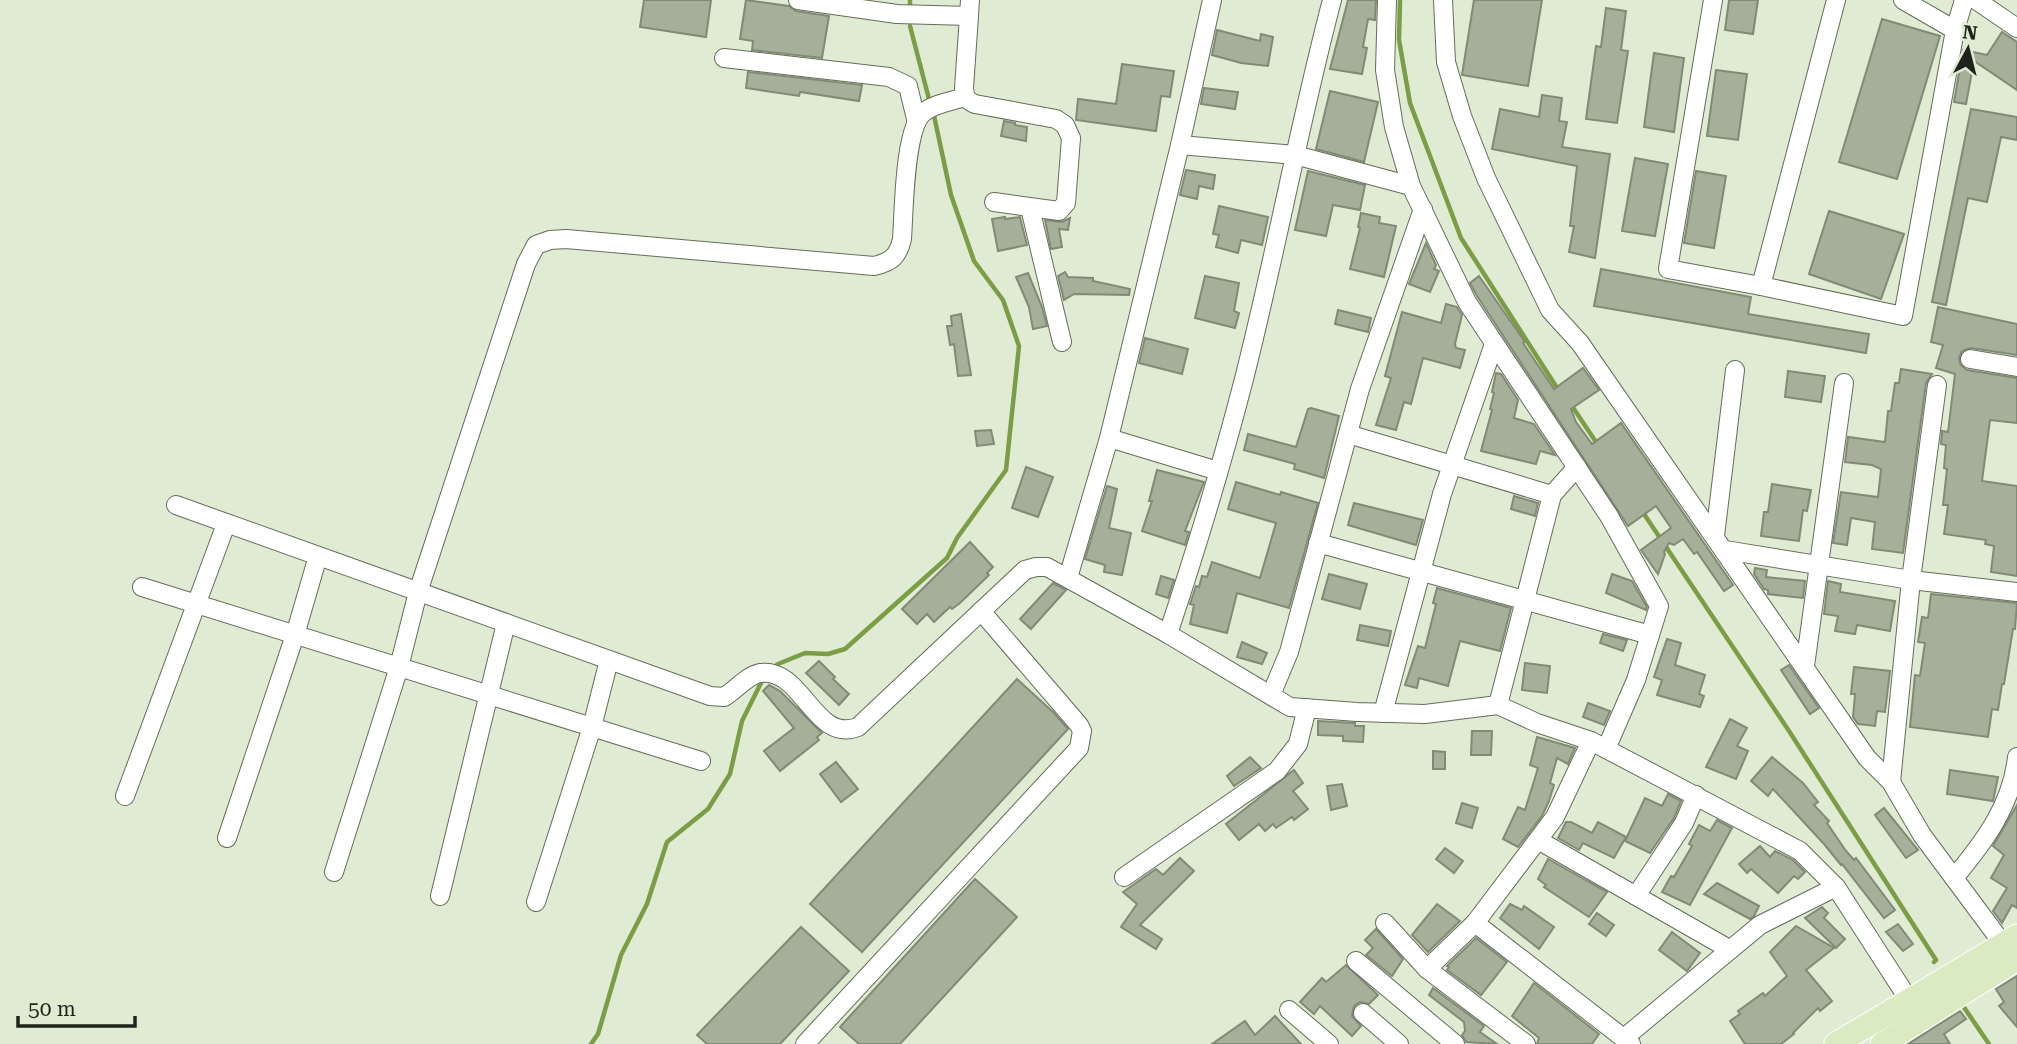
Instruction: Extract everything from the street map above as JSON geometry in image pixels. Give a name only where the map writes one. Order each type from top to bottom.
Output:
[{"type":"main road","points":[[1882,1044],[1930,987],[1959,969],[2012,946]]},
{"type":"main road","points":[[1836,1044],[1903,1022],[2012,946]]},
{"type":"street","points":[[798,0],[897,14],[969,8],[965,97]]},
{"type":"street","points":[[1068,578],[1109,438],[1212,0]]},
{"type":"street","points":[[1168,634],[1244,378],[1296,155],[1306,97],[1332,0]]},
{"type":"street","points":[[1387,0],[1385,69],[1394,127],[1411,186],[1467,302],[1609,516],[1659,607],[1636,680],[1556,817],[1475,923],[1427,969]]},
{"type":"street","points":[[1443,0],[1446,62],[1462,116],[1486,178],[1550,310],[1580,343],[1867,758],[1891,782],[1922,835],[1954,878],[2012,946]]},
{"type":"street","points":[[1713,0],[1668,269],[1903,316],[1955,30],[1964,0]]},
{"type":"street","points":[[1760,286],[1836,0]]},
{"type":"street","points":[[1903,0],[1955,30]]},
{"type":"street","points":[[1976,0],[2017,28]]},
{"type":"street","points":[[334,872],[399,667],[418,592],[526,264],[536,245],[550,240],[566,239],[873,266],[895,259],[902,239],[910,142],[920,115],[908,86],[889,77],[724,58]]},
{"type":"street","points":[[920,115],[965,97]]},
{"type":"street","points":[[965,97],[975,104],[1056,119],[1069,130],[1071,147],[1064,207],[1059,211],[994,202]]},
{"type":"street","points":[[1180,145],[1296,155],[1411,186]]},
{"type":"street","points":[[1030,208],[1062,342]]},
{"type":"street","points":[[1271,695],[1289,652],[1360,388],[1423,209]]},
{"type":"street","points":[[1383,713],[1441,494],[1494,344]]},
{"type":"street","points":[[1970,359],[2017,367]]},
{"type":"street","points":[[1720,543],[1735,370]]},
{"type":"street","points":[[1805,666],[1844,383]]},
{"type":"street","points":[[1891,782],[1911,580],[1937,385]]},
{"type":"street","points":[[1348,434],[1552,495]]},
{"type":"street","points":[[1109,438],[1218,471]]},
{"type":"street","points":[[1498,705],[1552,495],[1577,467]]},
{"type":"street","points":[[176,505],[710,696],[724,697],[747,679],[769,674],[786,681],[831,727],[842,730],[858,727],[1025,570],[1047,567],[1168,634],[1290,707],[1425,714],[1498,705],[1537,723],[1599,745],[1696,795],[1800,851],[1836,887],[1903,1022]]},
{"type":"street","points":[[125,796],[226,523]]},
{"type":"street","points":[[1318,542],[1650,635]]},
{"type":"street","points":[[1720,543],[1819,565],[1911,580],[2017,592]]},
{"type":"street","points":[[227,838],[295,635],[318,556]]},
{"type":"street","points":[[142,587],[701,761]]},
{"type":"street","points":[[805,1044],[1079,748],[1082,740],[1079,724],[981,611]]},
{"type":"street","points":[[440,896],[506,624]]},
{"type":"street","points":[[536,902],[592,727],[609,660]]},
{"type":"street","points":[[1125,877],[1277,771],[1298,744],[1307,708]]},
{"type":"street","points":[[1954,878],[1980,846],[2001,813],[2010,792],[2017,757]]},
{"type":"street","points":[[1636,896],[1684,823],[1696,795]]},
{"type":"street","points":[[1538,840],[1730,949]]},
{"type":"street","points":[[1475,923],[1628,1041],[1760,925],[1836,887]]},
{"type":"street","points":[[1385,923],[1427,969],[1526,1044]]},
{"type":"street","points":[[1356,961],[1455,1044]]},
{"type":"street","points":[[1289,1010],[1329,1044]]},
{"type":"street","points":[[1363,1013],[1399,1044]]},
{"type":"building","points":[[644,0],[711,0],[706,37],[640,27]]},
{"type":"building","points":[[746,0],[789,6],[796,11],[829,16],[822,58],[752,50],[753,41],[740,39]]},
{"type":"building","points":[[1348,0],[1376,0],[1375,20],[1368,19],[1363,47],[1367,48],[1362,74],[1330,69]]},
{"type":"building","points":[[1474,0],[1542,0],[1528,86],[1462,75]]},
{"type":"building","points":[[1729,0],[1758,0],[1753,34],[1725,30]]},
{"type":"building","points":[[1606,8],[1626,11],[1621,50],[1628,51],[1617,123],[1586,119],[1596,46],[1601,47]]},
{"type":"building","points":[[1882,19],[1940,36],[1897,179],[1839,162]]},
{"type":"building","points":[[1217,30],[1260,41],[1261,34],[1273,37],[1268,66],[1241,63],[1212,55]]},
{"type":"building","points":[[2002,32],[2017,42],[2017,90],[1974,61],[1966,104],[1954,102],[1963,50],[1987,55]]},
{"type":"building","points":[[1654,53],[1684,58],[1674,132],[1644,127]]},
{"type":"building","points":[[1122,64],[1174,71],[1170,97],[1161,96],[1156,131],[1076,120],[1078,99],[1116,104]]},
{"type":"building","points":[[1716,70],[1747,74],[1738,140],[1707,136]]},
{"type":"building","points":[[748,72],[862,85],[859,101],[800,92],[799,96],[746,88]]},
{"type":"building","points":[[1204,88],[1238,92],[1235,109],[1201,104]]},
{"type":"building","points":[[1330,91],[1378,102],[1364,162],[1316,149]]},
{"type":"building","points":[[1542,95],[1562,98],[1559,121],[1567,122],[1562,147],[1610,154],[1595,258],[1569,252],[1574,226],[1570,226],[1577,166],[1492,149],[1500,109],[1539,117]]},
{"type":"building","points":[[1971,109],[2017,117],[2017,140],[2001,137],[1987,202],[1968,198],[1946,305],[1932,302]]},
{"type":"building","points":[[1004,121],[1027,127],[1026,141],[1001,136]]},
{"type":"building","points":[[1635,158],[1668,164],[1655,236],[1622,231]]},
{"type":"building","points":[[1186,170],[1215,175],[1213,189],[1199,186],[1197,199],[1180,195]]},
{"type":"building","points":[[1308,171],[1365,185],[1360,210],[1333,205],[1326,236],[1295,230]]},
{"type":"building","points":[[1696,171],[1726,176],[1714,248],[1684,243]]},
{"type":"building","points":[[1219,206],[1268,217],[1262,245],[1241,240],[1238,253],[1216,247],[1219,235],[1213,234]]},
{"type":"building","points":[[1829,211],[1904,234],[1881,299],[1809,274]]},
{"type":"building","points":[[1361,213],[1380,217],[1379,223],[1396,226],[1384,277],[1350,269]]},
{"type":"building","points":[[1020,217],[1027,245],[998,251],[992,219]]},
{"type":"building","points":[[1070,218],[1068,230],[1059,229],[1062,247],[1051,249],[1045,220],[1062,222]]},
{"type":"building","points":[[1426,243],[1436,265],[1434,269],[1439,271],[1430,292],[1409,284]]},
{"type":"building","points":[[1601,269],[1751,297],[1748,314],[1869,334],[1866,353],[1594,306]]},
{"type":"building","points":[[1065,272],[1068,277],[1093,278],[1093,281],[1130,289],[1129,295],[1074,294],[1064,300],[1058,276]]},
{"type":"building","points":[[1028,273],[1047,326],[1033,329],[1029,307],[1016,277]]},
{"type":"building","points":[[1205,276],[1239,283],[1234,311],[1239,313],[1235,328],[1195,318]]},
{"type":"building","points":[[1479,276],[1554,389],[1583,368],[1599,390],[1571,409],[1576,422],[1592,444],[1621,423],[1733,585],[1724,591],[1697,552],[1694,554],[1683,539],[1674,545],[1669,543],[1658,574],[1641,550],[1671,528],[1656,506],[1628,526],[1477,296],[1470,283]]},
{"type":"building","points":[[1446,304],[1457,307],[1462,315],[1455,344],[1456,348],[1465,350],[1460,368],[1423,358],[1411,404],[1404,402],[1396,430],[1376,425],[1391,378],[1385,376],[1402,312],[1441,323]]},
{"type":"building","points":[[1938,307],[2017,324],[2017,355],[1971,348],[1962,351],[1959,358],[1960,364],[1967,370],[2017,378],[2017,423],[1990,420],[1982,481],[2017,486],[2017,576],[1991,572],[1994,546],[1985,544],[1986,540],[1944,534],[1948,505],[1943,505],[1947,469],[1944,468],[1946,445],[1941,444],[1942,431],[1948,432],[1955,374],[1936,368],[1943,345],[1931,342]]},
{"type":"building","points":[[1338,310],[1371,318],[1368,332],[1335,324]]},
{"type":"building","points":[[961,314],[971,375],[958,376],[954,344],[950,345],[947,326],[952,326],[951,316]]},
{"type":"building","points":[[1145,338],[1188,349],[1182,374],[1139,363]]},
{"type":"building","points":[[1901,369],[1932,374],[1926,383],[1903,553],[1872,549],[1875,522],[1851,518],[1847,545],[1833,543],[1841,492],[1878,497],[1881,469],[1872,465],[1845,462],[1848,437],[1885,442],[1888,411],[1891,411],[1895,383],[1899,383]]},
{"type":"building","points":[[1788,371],[1825,376],[1821,402],[1785,397]]},
{"type":"building","points":[[1496,373],[1501,374],[1518,400],[1514,418],[1534,424],[1555,455],[1540,451],[1536,464],[1481,451],[1492,410]]},
{"type":"building","points":[[1308,409],[1339,416],[1324,478],[1294,469],[1295,464],[1244,450],[1248,434],[1296,447]]},
{"type":"building","points":[[991,430],[994,444],[977,446],[975,431]]},
{"type":"building","points":[[1026,467],[1053,477],[1038,517],[1012,508]]},
{"type":"building","points":[[1157,470],[1204,482],[1185,531],[1189,532],[1185,545],[1142,531],[1152,501],[1149,501]]},
{"type":"building","points":[[1236,482],[1318,503],[1289,608],[1237,593],[1227,633],[1190,624],[1194,605],[1190,604],[1196,586],[1199,587],[1202,576],[1207,577],[1212,562],[1260,578],[1276,523],[1228,509]]},
{"type":"building","points":[[1772,484],[1811,490],[1807,511],[1803,510],[1799,541],[1761,536]]},
{"type":"building","points":[[1107,486],[1117,489],[1109,528],[1131,533],[1122,575],[1104,572],[1105,565],[1085,559]]},
{"type":"building","points":[[1514,496],[1538,503],[1535,516],[1511,509]]},
{"type":"building","points":[[1354,503],[1423,520],[1416,545],[1348,525]]},
{"type":"building","points":[[970,542],[993,567],[987,573],[989,575],[960,603],[952,609],[950,607],[934,622],[927,614],[917,624],[902,609]]},
{"type":"building","points":[[1755,568],[1767,570],[1766,577],[1805,581],[1803,598],[1768,594],[1768,590],[1764,589],[1754,574]]},
{"type":"building","points":[[1329,574],[1367,584],[1360,609],[1322,599]]},
{"type":"building","points":[[1612,574],[1632,581],[1647,607],[1646,610],[1606,593]]},
{"type":"building","points":[[1161,576],[1174,580],[1168,598],[1156,594]]},
{"type":"building","points":[[1828,581],[1841,584],[1840,592],[1895,601],[1890,631],[1857,625],[1855,634],[1835,631],[1838,616],[1824,614]]},
{"type":"building","points":[[1053,583],[1066,590],[1031,629],[1020,619]]},
{"type":"building","points":[[1437,588],[1511,608],[1500,651],[1460,641],[1448,686],[1419,678],[1417,688],[1405,685],[1418,646],[1425,648],[1436,604],[1433,603]]},
{"type":"building","points":[[1931,594],[2017,603],[2015,629],[2004,684],[1998,710],[1992,709],[1988,737],[1910,727],[1915,675],[1920,676],[1925,643],[1918,642],[1922,617],[1928,618]]},
{"type":"building","points":[[1360,625],[1391,631],[1388,646],[1357,640]]},
{"type":"building","points":[[1603,634],[1627,640],[1623,651],[1600,643]]},
{"type":"building","points":[[1667,639],[1681,643],[1675,665],[1705,675],[1699,694],[1704,696],[1700,707],[1657,695],[1662,680],[1654,677]]},
{"type":"building","points":[[1242,642],[1267,653],[1262,664],[1237,657]]},
{"type":"building","points":[[819,661],[849,694],[839,705],[806,673]]},
{"type":"building","points":[[1525,663],[1550,666],[1547,693],[1522,690]]},
{"type":"building","points":[[1789,665],[1819,708],[1810,714],[1781,670]]},
{"type":"building","points":[[1854,667],[1890,671],[1885,712],[1877,711],[1875,726],[1858,724],[1853,717],[1855,694],[1851,694]]},
{"type":"building","points":[[1017,679],[1068,729],[862,952],[810,904]]},
{"type":"building","points":[[769,685],[780,691],[822,733],[817,737],[819,740],[780,771],[764,751],[794,728],[763,691]]},
{"type":"building","points":[[1588,703],[1610,711],[1604,725],[1583,717]]},
{"type":"building","points":[[1730,719],[1747,728],[1737,746],[1748,751],[1736,779],[1706,767]]},
{"type":"building","points":[[1318,721],[1364,726],[1363,742],[1343,741],[1343,736],[1318,735]]},
{"type":"building","points":[[1472,731],[1492,731],[1491,755],[1471,755]]},
{"type":"building","points":[[1537,737],[1575,748],[1568,764],[1557,758],[1550,783],[1554,785],[1549,801],[1542,816],[1518,847],[1503,839],[1518,807],[1525,810],[1538,768],[1530,765]]},
{"type":"building","points":[[1433,751],[1445,752],[1445,769],[1433,769]]},
{"type":"building","points":[[1250,757],[1261,768],[1234,786],[1227,776]]},
{"type":"building","points":[[1772,757],[1803,783],[1818,802],[1814,805],[1829,821],[1827,823],[1846,851],[1854,860],[1856,858],[1895,910],[1884,918],[1842,864],[1773,789],[1768,796],[1751,781]]},
{"type":"building","points":[[836,762],[858,789],[841,802],[820,774]]},
{"type":"building","points":[[1294,770],[1303,783],[1293,791],[1308,809],[1294,820],[1292,817],[1276,828],[1273,824],[1265,831],[1259,824],[1239,840],[1226,824]]},
{"type":"building","points":[[1950,770],[1998,777],[1993,801],[1947,794]]},
{"type":"building","points":[[1342,784],[1347,806],[1331,810],[1327,786]]},
{"type":"building","points":[[1668,794],[1681,801],[1674,818],[1650,853],[1625,841],[1645,798],[1662,806]]},
{"type":"building","points":[[1462,803],[1478,808],[1472,828],[1456,823]]},
{"type":"building","points":[[2017,805],[2017,908],[2012,905],[2002,923],[1993,911],[2007,888],[1991,878],[2004,855],[1993,846]]},
{"type":"building","points":[[1884,808],[1918,850],[1906,858],[1875,815]]},
{"type":"building","points":[[1717,820],[1732,828],[1690,905],[1662,892],[1692,846],[1689,844],[1699,825],[1710,831]]},
{"type":"building","points":[[1566,822],[1592,833],[1598,822],[1626,837],[1614,858],[1583,843],[1579,850],[1558,838]]},
{"type":"building","points":[[1760,846],[1770,857],[1775,851],[1793,860],[1805,872],[1798,879],[1794,876],[1778,893],[1751,869],[1747,873],[1739,864]]},
{"type":"building","points":[[1445,848],[1463,861],[1454,873],[1436,859]]},
{"type":"building","points":[[1180,858],[1194,871],[1140,925],[1162,939],[1156,949],[1121,927],[1137,904],[1123,892],[1156,869],[1163,875]]},
{"type":"building","points":[[1548,859],[1607,892],[1589,917],[1544,887],[1546,885],[1538,879]]},
{"type":"building","points":[[975,879],[1017,917],[900,1044],[859,1044],[840,1027]]},
{"type":"building","points":[[1717,883],[1759,906],[1754,916],[1750,919],[1704,894]]},
{"type":"building","points":[[1437,904],[1460,921],[1428,952],[1412,935]]},
{"type":"building","points":[[1510,904],[1522,910],[1524,906],[1554,927],[1539,949],[1500,918]]},
{"type":"building","points":[[1822,907],[1828,913],[1824,918],[1845,939],[1836,948],[1805,918]]},
{"type":"building","points":[[1597,913],[1614,925],[1606,936],[1589,924]]},
{"type":"building","points":[[1898,924],[1913,944],[1903,951],[1886,932]]},
{"type":"building","points":[[1796,926],[1834,948],[1806,970],[1832,1001],[1820,1011],[1818,1008],[1781,1044],[1745,1044],[1730,1021],[1740,1014],[1738,1011],[1763,993],[1765,996],[1787,976],[1770,952]]},
{"type":"building","points":[[801,927],[849,971],[780,1044],[707,1044],[697,1035]]},
{"type":"building","points":[[1376,929],[1403,959],[1392,976],[1366,955],[1373,948],[1365,940]]},
{"type":"building","points":[[1672,932],[1700,953],[1687,971],[1659,950]]},
{"type":"building","points":[[1476,938],[1507,962],[1481,995],[1447,970],[1447,966]]},
{"type":"building","points":[[1346,965],[1378,995],[1369,1004],[1360,1002],[1354,1006],[1352,1016],[1361,1026],[1352,1036],[1320,1006],[1314,1014],[1300,1002],[1322,978],[1326,982]]},
{"type":"building","points":[[2017,976],[2017,1027],[1999,1006],[2004,1002],[1996,989]]},
{"type":"building","points":[[1534,983],[1599,1034],[1592,1044],[1537,1044],[1539,1038],[1512,1016]]},
{"type":"building","points":[[1433,988],[1484,1026],[1480,1032],[1497,1044],[1466,1042],[1462,1035],[1465,1031],[1464,1022],[1429,995]]},
{"type":"building","points":[[1960,1011],[1966,1019],[1944,1034],[1950,1044],[1908,1044]]},
{"type":"building","points":[[1275,1016],[1301,1044],[1212,1044],[1245,1021],[1255,1035]]},
{"type":"waterway","points":[[1400,0],[1399,40],[1410,103],[1461,238],[1559,391]]},
{"type":"waterway","points":[[910,26],[930,103]]},
{"type":"waterway","points":[[772,669],[805,653],[828,654],[845,649],[947,558],[957,538],[1006,470],[1019,346],[1003,300],[974,261],[951,195],[933,111]]},
{"type":"waterway","points":[[1570,403],[1598,445]]},
{"type":"waterway","points":[[1642,511],[1789,731],[1936,960],[1934,962]]},
{"type":"waterway","points":[[591,1044],[598,1034],[621,955],[647,904],[667,842],[708,809],[730,774],[742,721],[764,677]]},
{"type":"waterway","points":[[1961,1003],[1989,1044]]}]
